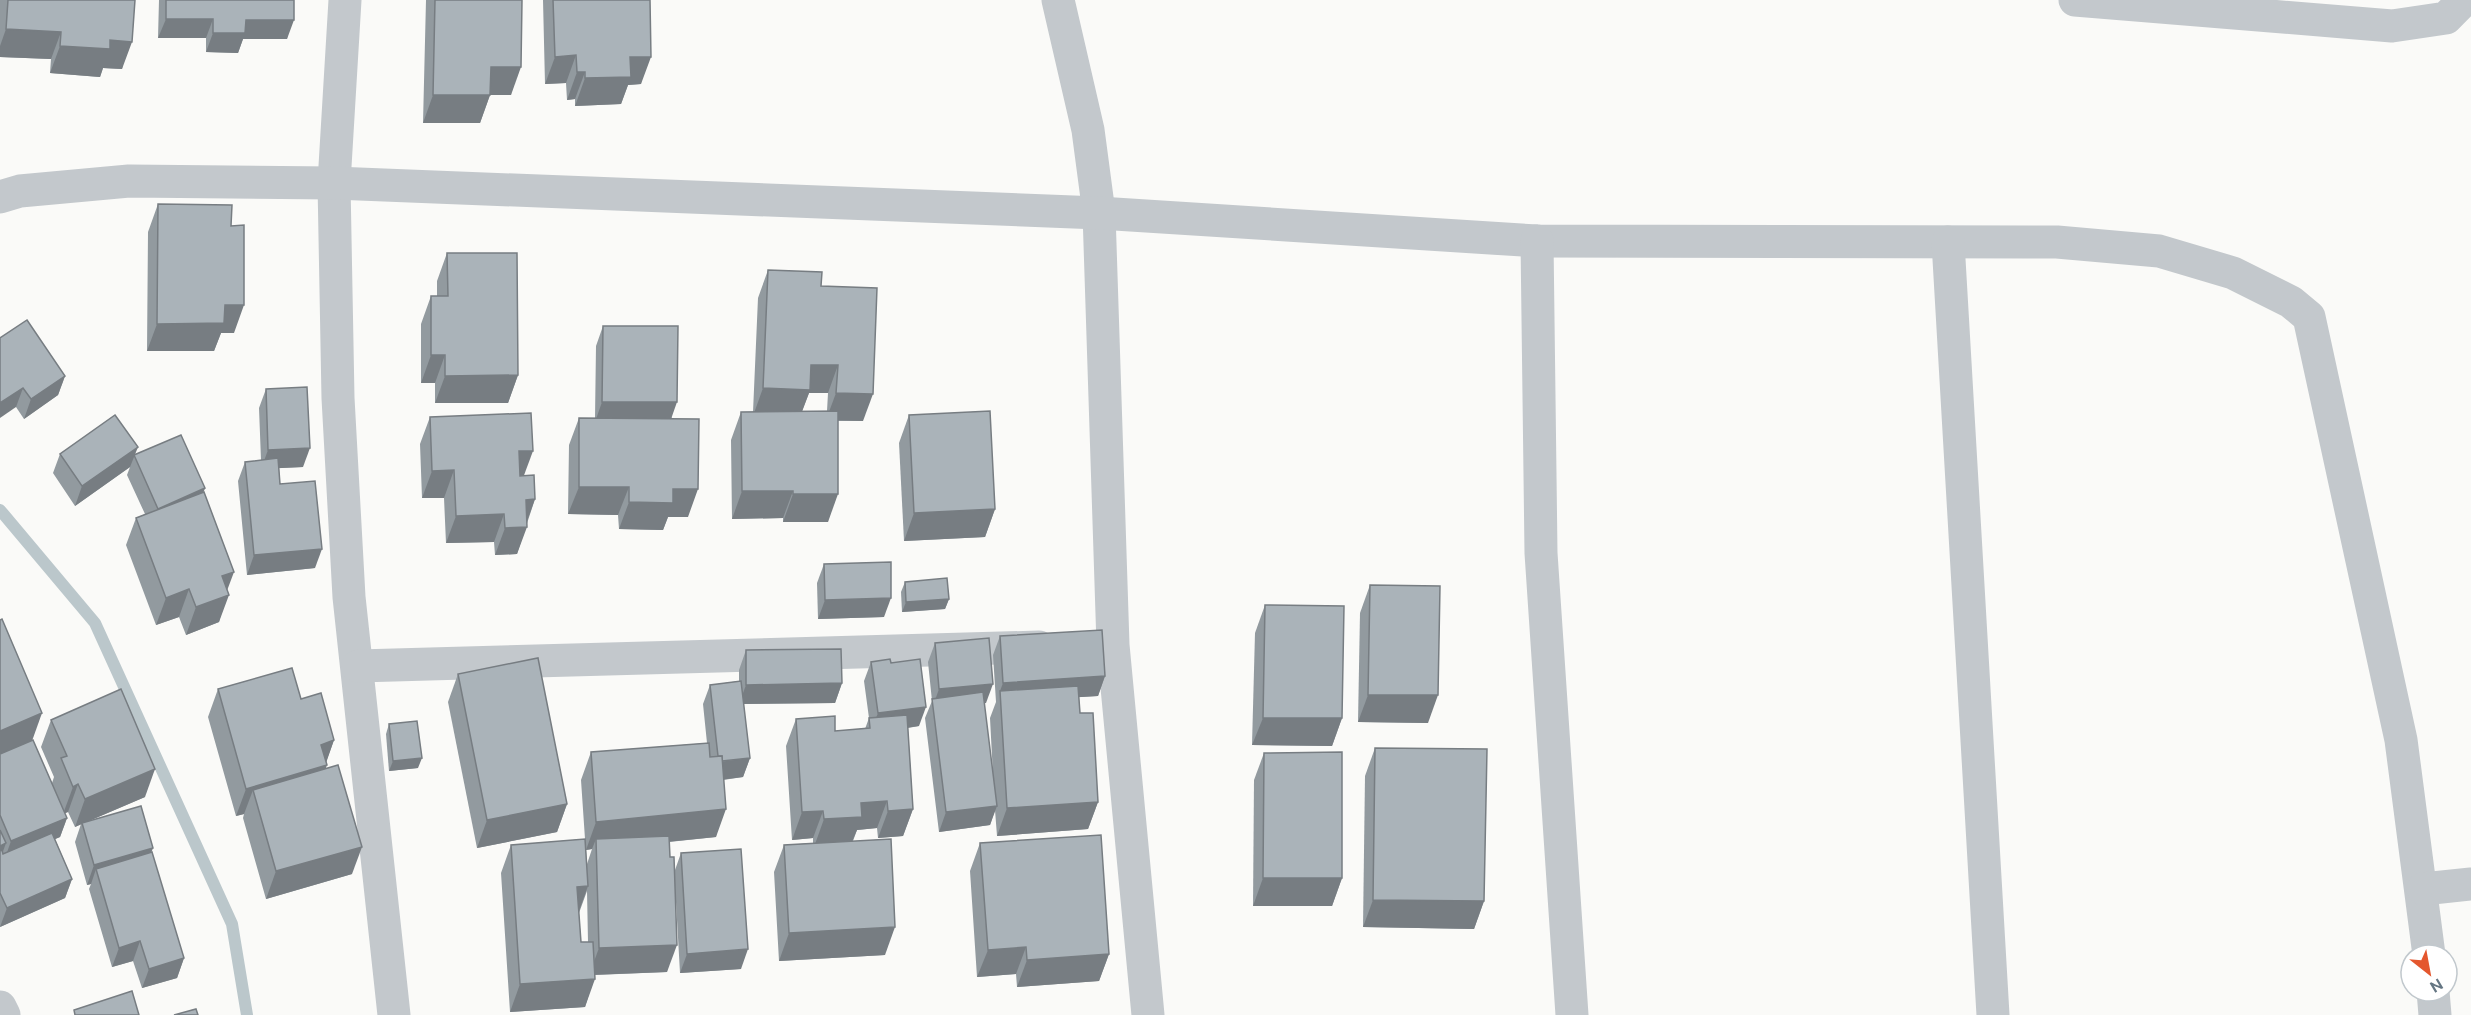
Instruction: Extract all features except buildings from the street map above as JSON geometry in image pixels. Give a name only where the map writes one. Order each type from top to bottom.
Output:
[{"type":"street","points":[[345,0],[334,183],[338,398],[349,597],[394,1015]]},
{"type":"street","points":[[1058,0],[1088,130],[1099,213],[1089,646],[1148,1015]]},
{"type":"street","points":[[2075,0],[2392,26],[2446,18],[2464,0]]},
{"type":"street","points":[[0,196],[20,191],[129,181],[334,183],[1099,213],[1537,241],[2057,242],[2160,251],[2233,273],[2291,302],[2309,317],[2402,740],[2423,889],[2428,943]]},
{"type":"street","points":[[1537,241],[1541,553],[1572,1015]]},
{"type":"street","points":[[1948,242],[1993,1015]]},
{"type":"street","points":[[357,666],[1089,646]]},
{"type":"street","points":[[2423,889],[2471,884]]},
{"type":"street","points":[[0,1007],[4,1015]]},
{"type":"waterway","points":[[0,510],[95,623],[232,924],[247,1015]]}]
